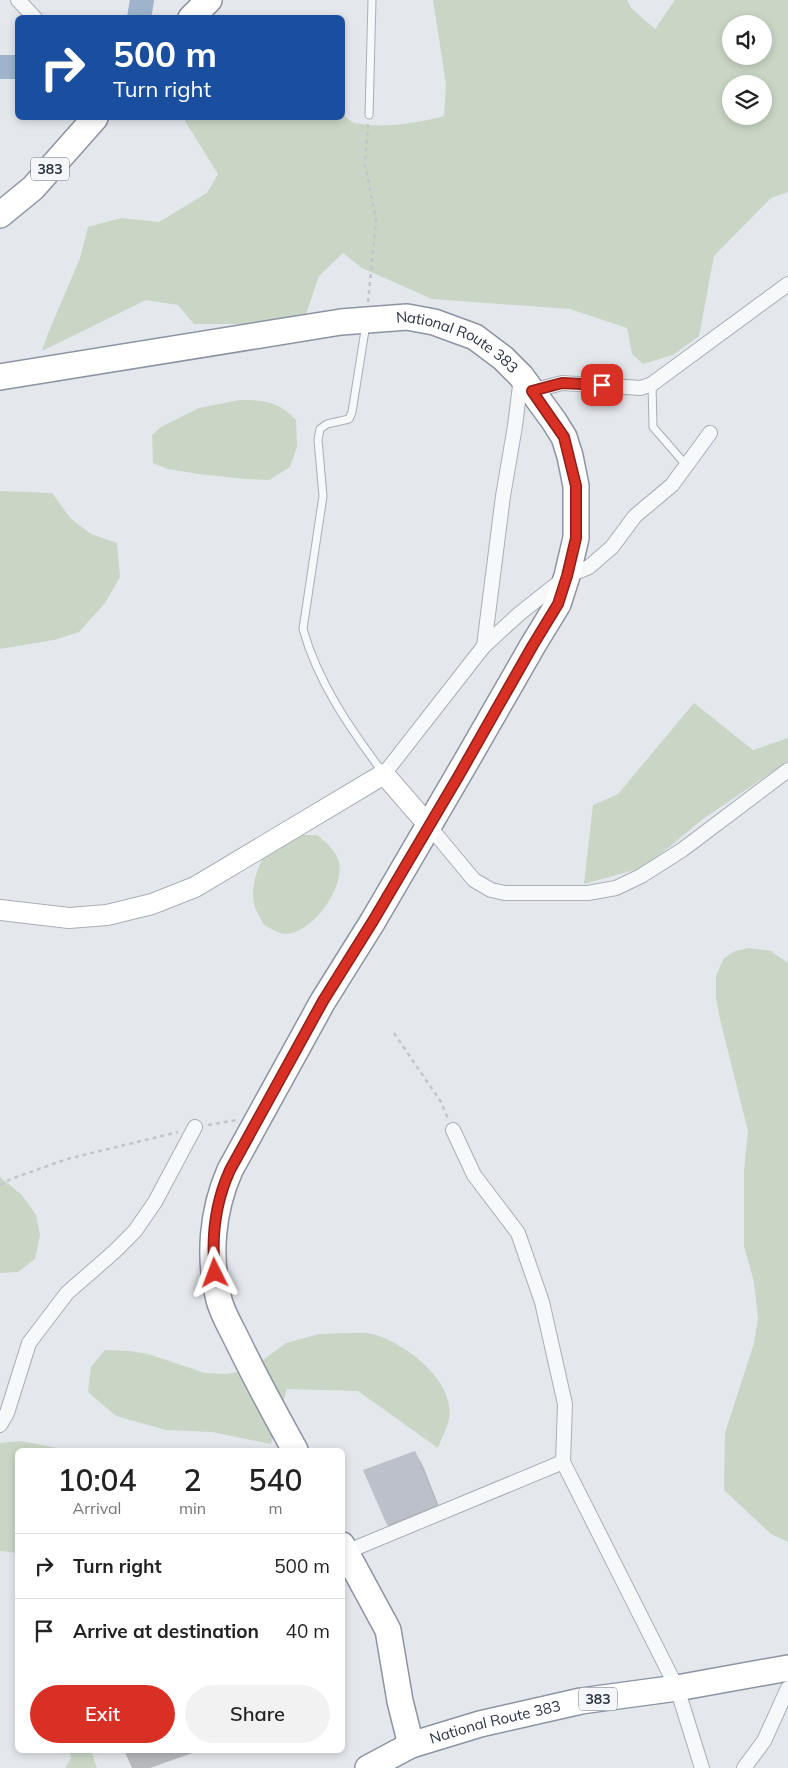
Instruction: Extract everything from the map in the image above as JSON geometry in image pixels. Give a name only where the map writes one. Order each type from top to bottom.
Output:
[{"type":"highway","points":[[194,15],[209,0]]},
{"type":"highway","name":"383","points":[[0,215],[33,188],[93,120]]},
{"type":"highway","name":"National Route 383","points":[[0,377],[341,322],[406,317],[434,322],[475,337],[503,358],[527,384],[564,437],[576,486],[576,538],[558,604],[373,921],[323,1001],[230,1170],[220,1195],[214,1222],[213,1259],[216,1287],[223,1310],[256,1378],[294,1448]]},
{"type":"highway","name":"National Route 383","points":[[345,1550],[388,1630],[400,1701],[411,1745]]},
{"type":"highway","name":"National Route 383","points":[[368,1768],[411,1745],[480,1724],[581,1702],[677,1688],[788,1668]]},
{"type":"street","points":[[18,0],[32,15]]},
{"type":"street","points":[[484,646],[503,496],[515,426],[527,384],[562,383],[641,388],[652,384],[788,284]]},
{"type":"street","points":[[0,910],[69,918],[107,914],[152,904],[195,886],[384,774],[484,646],[519,614],[567,576],[589,567],[612,547],[635,516],[672,485],[710,433]]},
{"type":"street","points":[[384,774],[474,880],[491,890],[504,893],[588,893],[616,888],[642,876],[682,850],[788,770]]},
{"type":"street","points":[[0,1425],[7,1413],[29,1343],[67,1293],[135,1231],[155,1202],[195,1128]]},
{"type":"street","points":[[452,1130],[474,1175],[518,1233],[542,1302],[565,1404],[563,1462],[677,1688],[702,1768]]},
{"type":"street","points":[[345,1548],[563,1462]]},
{"type":"street","points":[[744,1768],[764,1741],[788,1688]]},
{"type":"lane","points":[[369,115],[372,0]]},
{"type":"lane","points":[[366,321],[352,412],[349,419],[327,424],[320,429],[318,440],[323,496],[303,629],[324,682],[350,728],[384,774]]},
{"type":"lane","points":[[652,384],[654,427],[686,466]]},
{"type":"path","points":[[366,321],[376,220],[365,165],[369,115]]},
{"type":"path","points":[[394,1033],[441,1102],[452,1130]]},
{"type":"path","points":[[0,1185],[11,1179],[67,1160],[195,1128],[259,1117]]},
{"type":"green space","points":[[433,0],[627,0],[631,8],[655,29],[675,0],[788,0],[788,192],[771,198],[714,256],[699,336],[673,355],[643,364],[632,354],[627,328],[570,309],[432,299],[362,268],[343,253],[319,276],[306,314],[250,324],[194,324],[178,305],[146,300],[42,351],[80,258],[88,227],[121,218],[159,222],[207,193],[218,174],[184,120],[345,120],[345,116],[353,122],[365,125],[388,125],[423,121],[444,116],[446,84]]},
{"type":"green space","points":[[239,400],[256,400],[276,405],[296,420],[297,447],[290,467],[269,480],[198,474],[168,469],[153,463],[152,435],[161,427],[199,408]]},
{"type":"green space","points":[[0,491],[52,493],[71,519],[91,534],[117,543],[120,577],[105,603],[79,632],[54,640],[0,649]]},
{"type":"green space","points":[[694,703],[753,750],[788,738],[788,761],[703,819],[645,867],[584,884],[593,805],[618,794]]},
{"type":"green space","points":[[303,835],[317,835],[333,850],[338,858],[340,872],[332,896],[316,918],[296,932],[283,934],[264,925],[255,907],[253,898],[254,882],[271,842]]},
{"type":"green space","points":[[749,948],[771,951],[788,963],[788,1542],[771,1534],[724,1490],[725,1433],[754,1343],[758,1318],[754,1282],[744,1246],[744,1170],[748,1131],[720,1019],[716,998],[716,976],[724,958],[735,951]]},
{"type":"green space","points":[[0,1177],[22,1195],[36,1215],[40,1235],[35,1259],[18,1272],[0,1273]]},
{"type":"green space","points":[[370,1333],[386,1339],[413,1355],[426,1366],[445,1391],[449,1405],[449,1419],[438,1448],[358,1391],[287,1389],[271,1444],[212,1432],[166,1430],[116,1416],[88,1392],[91,1367],[105,1350],[148,1354],[205,1373],[227,1374],[251,1369],[286,1343],[319,1334]]},
{"type":"green space","points":[[21,1441],[57,1448],[15,1448],[15,1553],[0,1551],[0,1443]]},
{"type":"green space","points":[[70,1753],[92,1753],[97,1768],[65,1768],[71,1758]]},
{"type":"building","points":[[415,1451],[437,1505],[387,1525],[363,1470]]},
{"type":"waterway","points":[[140,15],[142,0]]},
{"type":"waterway","points":[[0,67],[15,67]]},
{"type":"route","points":[[215,1273],[213,1259],[214,1222],[224,1181],[323,1001],[373,921],[558,604],[576,538],[576,486],[564,437],[532,391],[562,383],[602,385]]}]
